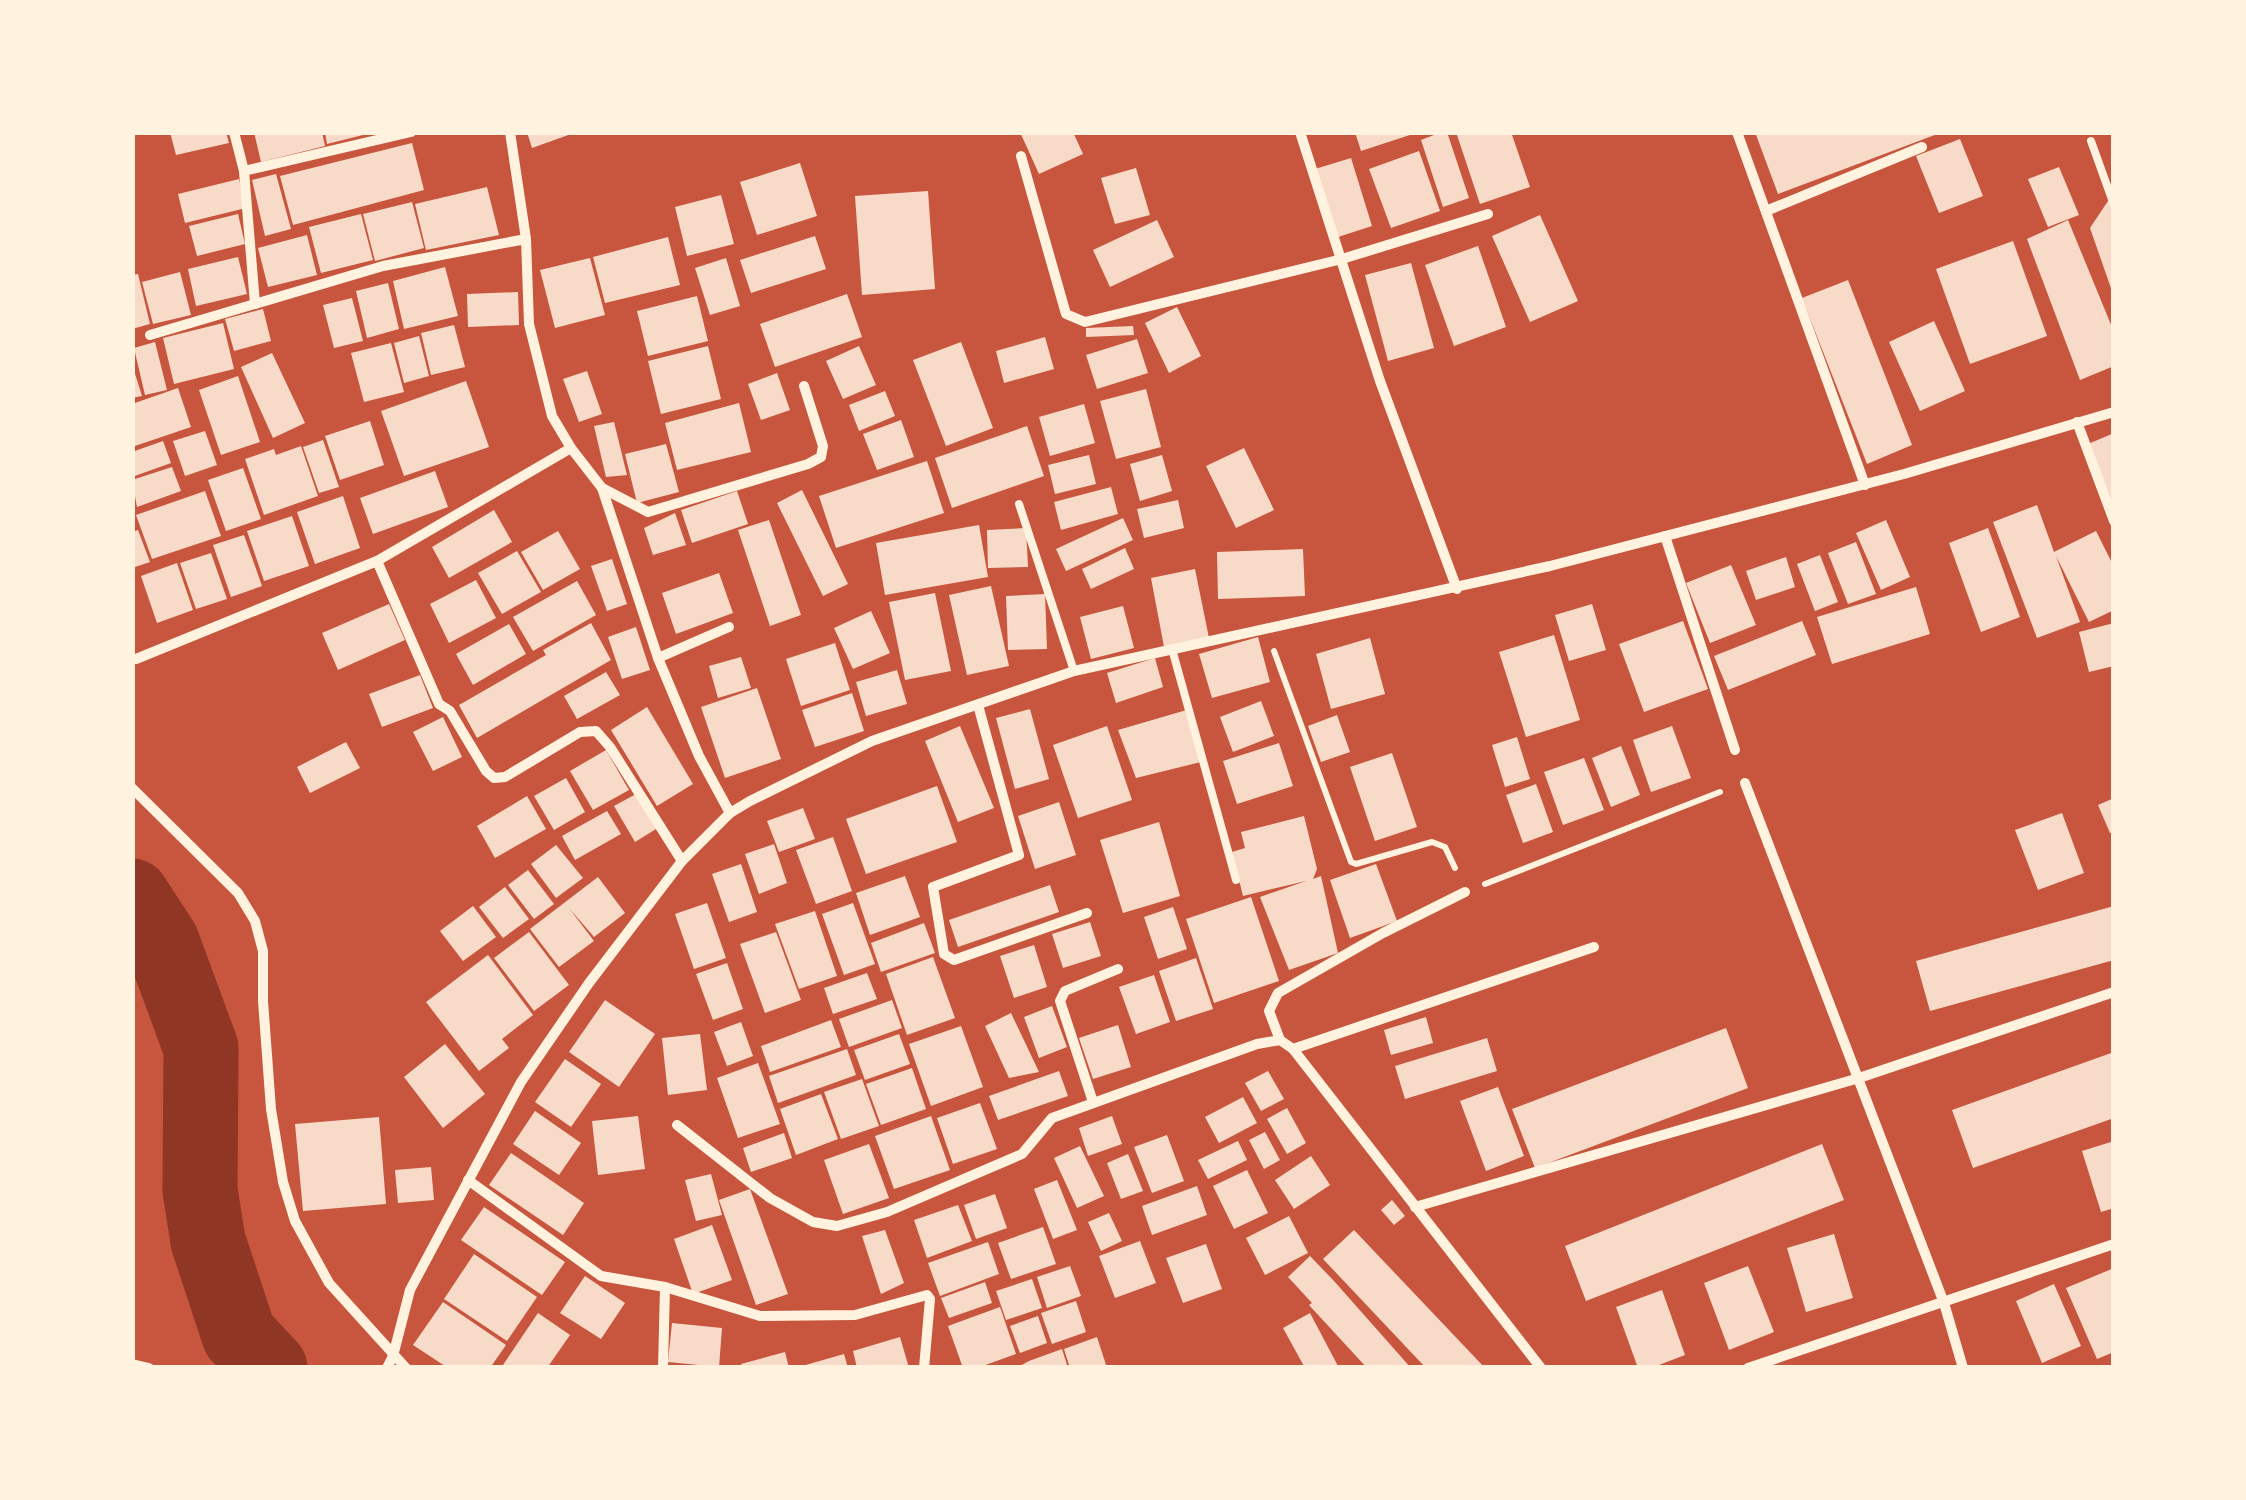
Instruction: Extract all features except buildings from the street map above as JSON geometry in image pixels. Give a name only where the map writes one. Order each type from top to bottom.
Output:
[{"type":"street","points":[[234,132],[244,171],[255,304]]},
{"type":"street","points":[[244,171],[411,132]]},
{"type":"street","points":[[510,132],[526,240],[529,324],[552,416],[602,488],[658,658],[699,756],[730,813]]},
{"type":"street","points":[[1300,132],[1380,380],[1457,589]]},
{"type":"street","points":[[1737,132],[1865,485]]},
{"type":"street","points":[[1766,211],[1922,148]]},
{"type":"street","points":[[1021,156],[1066,314],[1086,322],[1342,258],[1488,214]]},
{"type":"street","points":[[150,335],[384,266],[526,240]]},
{"type":"street","points":[[602,488],[648,512],[821,457],[823,446],[804,386]]},
{"type":"street","points":[[390,1362],[410,1290],[521,1082],[589,983],[682,861],[730,813],[872,741],[1074,671],[1457,589],[1865,485],[2114,412]]},
{"type":"street","points":[[2077,422],[2114,521]]},
{"type":"street","points":[[136,659],[378,561],[571,448]]},
{"type":"street","points":[[1665,536],[1735,750]]},
{"type":"street","points":[[378,561],[439,704],[450,711],[486,771],[494,778],[505,777],[580,732],[596,731],[610,746],[682,861]]},
{"type":"street","points":[[658,658],[728,626]]},
{"type":"street","points":[[978,705],[1019,855],[933,887],[944,954],[954,960],[1088,913]]},
{"type":"street","points":[[1745,783],[1944,1303],[1963,1368]]},
{"type":"street","points":[[132,788],[238,893],[255,921],[262,951],[271,1109],[282,1182],[295,1222],[329,1284],[390,1362],[406,1368]]},
{"type":"street","points":[[1465,892],[1278,993],[1269,1011],[1280,1040],[1293,1048],[1541,1368]]},
{"type":"street","points":[[1293,1048],[1594,947]]},
{"type":"street","points":[[1093,1102],[1060,1000],[1065,991],[1118,969]]},
{"type":"street","points":[[1415,1207],[1859,1078],[2114,992]]},
{"type":"street","points":[[678,1125],[770,1198],[813,1222],[837,1226],[887,1212],[1022,1154],[1048,1121],[1093,1102],[1257,1044],[1280,1040]]},
{"type":"street","points":[[468,1180],[601,1276],[664,1287],[760,1316],[856,1315],[927,1294],[930,1299],[924,1368]]},
{"type":"street","points":[[1748,1368],[2114,1244]]},
{"type":"street","points":[[662,1368],[664,1287]]},
{"type":"street","points":[[132,1364],[149,1368]]},
{"type":"lane","points":[[2091,141],[2114,205]]},
{"type":"lane","points":[[1020,504],[1074,671]]},
{"type":"lane","points":[[1172,649],[1236,880]]},
{"type":"path","points":[[1265,628],[1351,862],[1356,864],[1439,843],[1445,846],[1465,892],[1745,783]]},
{"type":"waterway","points":[[132,896],[162,942],[201,1048],[200,1190],[208,1241],[239,1335],[270,1368]]}]
